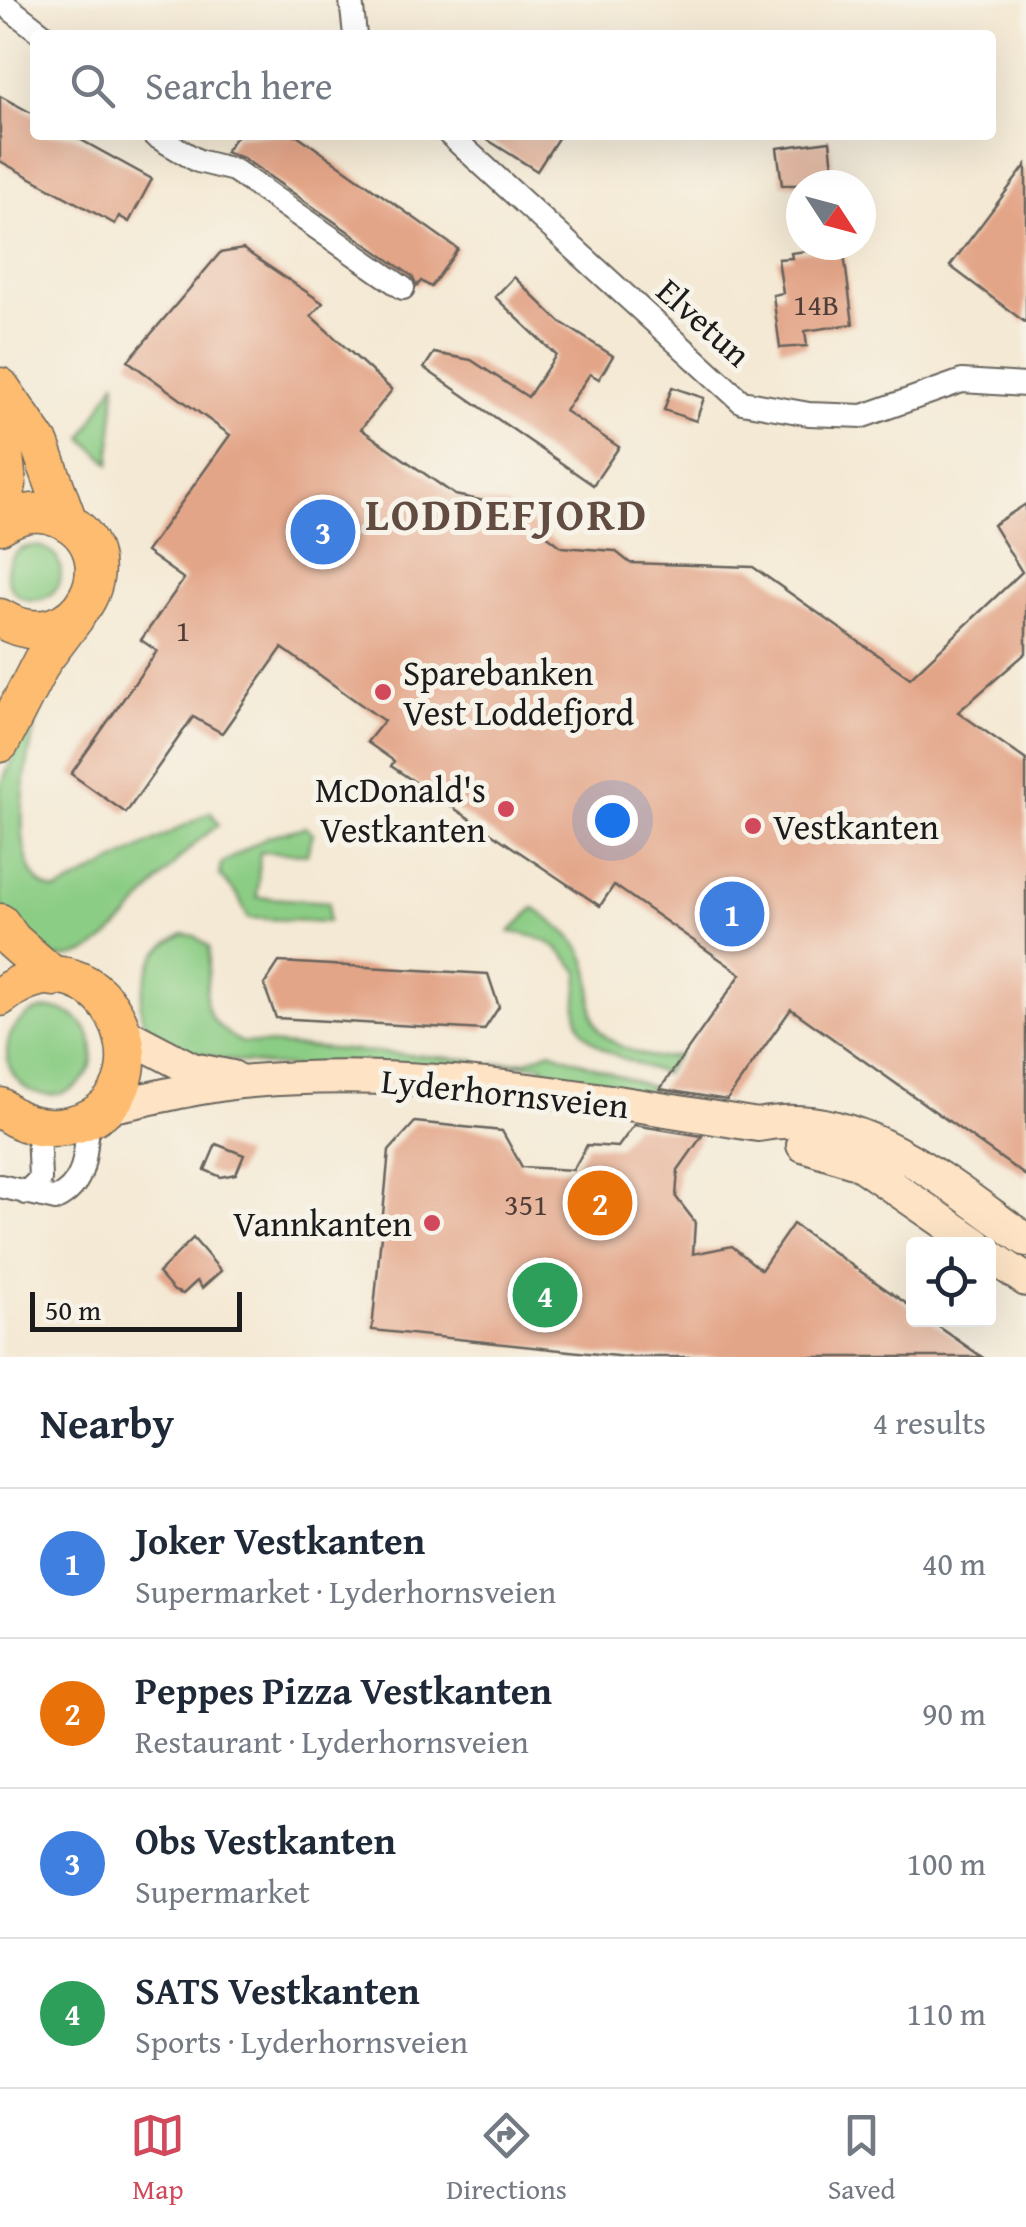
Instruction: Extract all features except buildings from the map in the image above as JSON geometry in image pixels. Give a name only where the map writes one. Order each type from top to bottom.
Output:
[{"type":"main road","points":[[0,387],[40,445],[68,522]]},
{"type":"main road","points":[[0,415],[6,484],[0,522],[30,512],[68,522],[80,532],[94,559],[92,590],[42,661],[0,743]]},
{"type":"main road","points":[[0,618],[29,630],[45,630],[75,616]]},
{"type":"main road","points":[[0,923],[22,950],[54,976],[99,993],[111,1004],[125,1034],[124,1074],[95,1113],[56,1128],[11,1114]]},
{"type":"main road","points":[[0,997],[19,984],[54,976]]},
{"type":"main road","name":"Lyderhornsveien","points":[[125,1034],[192,1069],[251,1081]]},
{"type":"main road","name":"Lyderhornsveien","points":[[95,1113],[251,1081],[408,1079],[515,1088],[758,1125],[779,1121],[816,1125],[867,1140],[924,1167],[1026,1240]]},
{"type":"main road","name":"Lyderhornsveien","points":[[758,1125],[776,1138],[857,1162],[966,1237]]},
{"type":"main road","points":[[996,1259],[1026,1280]]},
{"type":"street","points":[[351,0],[354,30]]},
{"type":"street","points":[[0,1],[38,30]]},
{"type":"street","points":[[162,140],[190,157],[234,170],[403,288]]},
{"type":"street","name":"Elvetun","points":[[455,140],[742,402],[809,414],[863,416],[962,381],[1026,385]]},
{"type":"street","points":[[0,1186],[56,1199],[72,1191],[83,1174],[95,1113]]},
{"type":"street","points":[[11,1114],[40,1179],[26,1193]]},
{"type":"green space","points":[[116,380],[110,464],[83,438]]},
{"type":"green space","points":[[34,546],[53,554],[61,573],[53,592],[34,600],[15,592],[7,573],[15,554]]},
{"type":"green space","points":[[40,697],[43,699],[30,748],[23,809],[23,839],[29,864],[39,882],[57,891],[211,812],[219,825],[184,855],[108,937],[77,956],[54,958],[3,909],[0,896],[0,787]]},
{"type":"green space","points":[[305,827],[313,833],[307,854],[260,852],[257,897],[329,902],[328,922],[248,918],[238,896],[220,876],[221,864],[269,836]]},
{"type":"green space","points":[[534,908],[580,948],[589,971],[592,1011],[601,1032],[613,1042],[643,1055],[677,1055],[664,1074],[615,1055],[583,1031],[576,1009],[579,972],[550,943],[510,932]]},
{"type":"green space","points":[[184,934],[195,936],[209,947],[208,1010],[224,1031],[240,1042],[476,1060],[475,1071],[298,1068],[202,1054],[167,1041],[145,1023],[142,996],[155,957],[164,946]]},
{"type":"green space","points":[[50,1009],[80,1022],[93,1052],[80,1082],[50,1095],[20,1082],[7,1052],[20,1022]]},
{"type":"green space","points":[[550,1051],[651,1087],[649,1094],[543,1077],[543,1065],[492,1064],[526,1061]]},
{"type":"place","name":"Obs Vestkanten","points":[[323,532]]},
{"type":"place","name":"Sparebanken Vest Loddefjord","points":[[383,692]]},
{"type":"place","name":"McDonald's Vestkanten","points":[[506,809]]},
{"type":"place","name":"Vestkanten","points":[[753,826]]},
{"type":"place","name":"Joker Vestkanten","points":[[732,914]]},
{"type":"place","name":"Peppes Pizza Vestkanten","points":[[600,1203]]},
{"type":"place","name":"Vannkanten","points":[[432,1223]]},
{"type":"place","name":"SATS Vestkanten","points":[[545,1295]]},
{"type":"district","name":"LODDEFJORD","points":[[507,513]]}]
